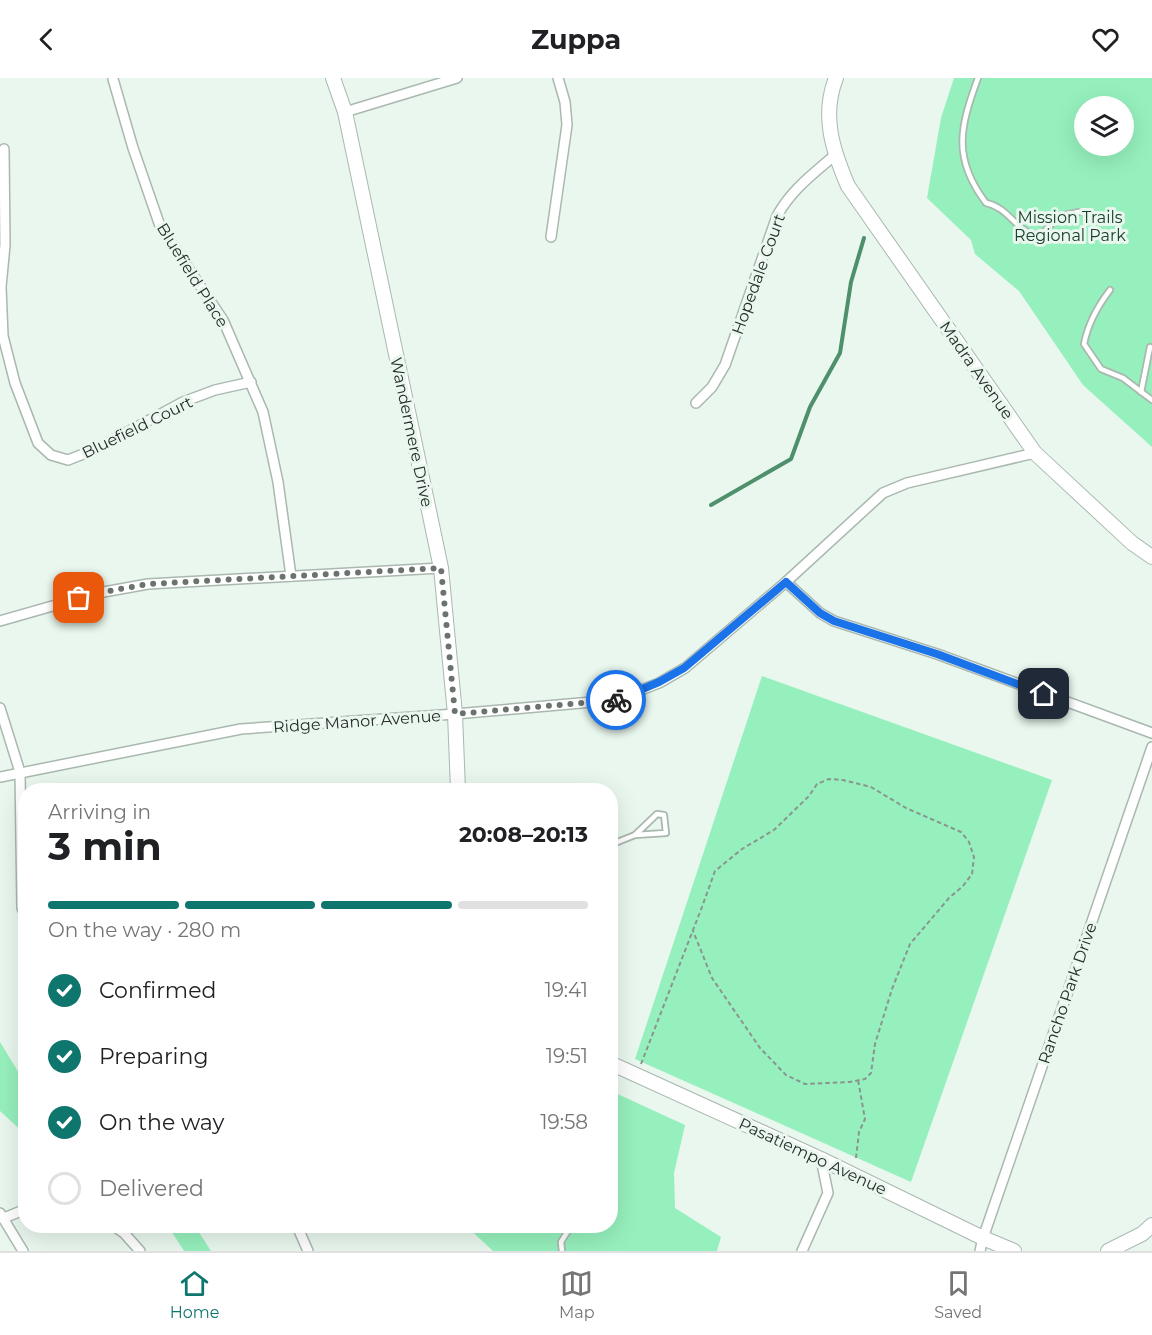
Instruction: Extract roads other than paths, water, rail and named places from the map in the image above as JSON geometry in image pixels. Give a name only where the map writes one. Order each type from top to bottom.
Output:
[{"type":"street","name":"Wandermere Drive","points":[[333,78],[345,111],[441,568],[455,714],[458,783]]},
{"type":"street","points":[[345,111],[457,78]]},
{"type":"street","points":[[551,237],[567,125],[565,102],[558,78]]},
{"type":"street","name":"Madra Avenue","points":[[836,78],[828,122],[835,155],[849,186],[1035,453],[1132,543],[1152,557]]},
{"type":"street","name":"Bluefield Place","points":[[113,79],[133,148],[160,226],[223,320],[263,412],[278,482],[291,576]]},
{"type":"street","name":"Bluefield Court","points":[[4,149],[5,245],[1,286],[3,336],[15,383],[38,443],[51,455],[68,460],[96,449],[183,402],[215,390],[251,382]]},
{"type":"street","name":"Hopedale Court","points":[[696,403],[712,387],[725,365],[777,216],[792,193],[835,155]]},
{"type":"street","name":"Ridge Manor Avenue","points":[[0,777],[241,729],[615,700],[659,682],[684,668],[786,582],[883,493],[907,483],[1035,453]]},
{"type":"street","points":[[0,621],[98,593],[148,584],[441,568]]},
{"type":"street","points":[[786,582],[820,613],[834,621],[937,654],[1152,733]]},
{"type":"street","points":[[0,708],[20,772],[20,783]]},
{"type":"street","name":"Rancho Park Drive","points":[[982,1245],[1152,747]]},
{"type":"street","name":"Pasatiempo Avenue","points":[[618,1070],[636,1075],[821,1159],[982,1245],[1014,1251]]},
{"type":"street","points":[[802,1251],[828,1193],[821,1159]]},
{"type":"street","points":[[18,1211],[2,1215],[23,1251]]},
{"type":"street","points":[[1108,1251],[1152,1225]]},
{"type":"street","points":[[124,1233],[140,1251]]},
{"type":"street","points":[[300,1233],[308,1251]]},
{"type":"lane","points":[[978,78],[965,114],[962,135],[965,168],[973,186],[986,203],[997,205],[1023,231],[1034,235],[1044,232],[1059,216],[1079,212]]},
{"type":"lane","points":[[1110,290],[1099,304],[1087,327],[1084,344],[1101,369],[1123,378],[1152,400]]},
{"type":"lane","points":[[1141,392],[1150,347]]},
{"type":"lane","points":[[618,842],[635,835],[666,833],[664,815],[657,814],[635,835]]},
{"type":"lane","points":[[562,1251],[561,1242],[567,1233]]},
{"type":"waterway","points":[[711,505],[791,459],[810,407],[840,353],[851,282],[864,238]]},
{"type":"park label","name":"Mission Trails Regional Park","points":[[1070,226]]}]
